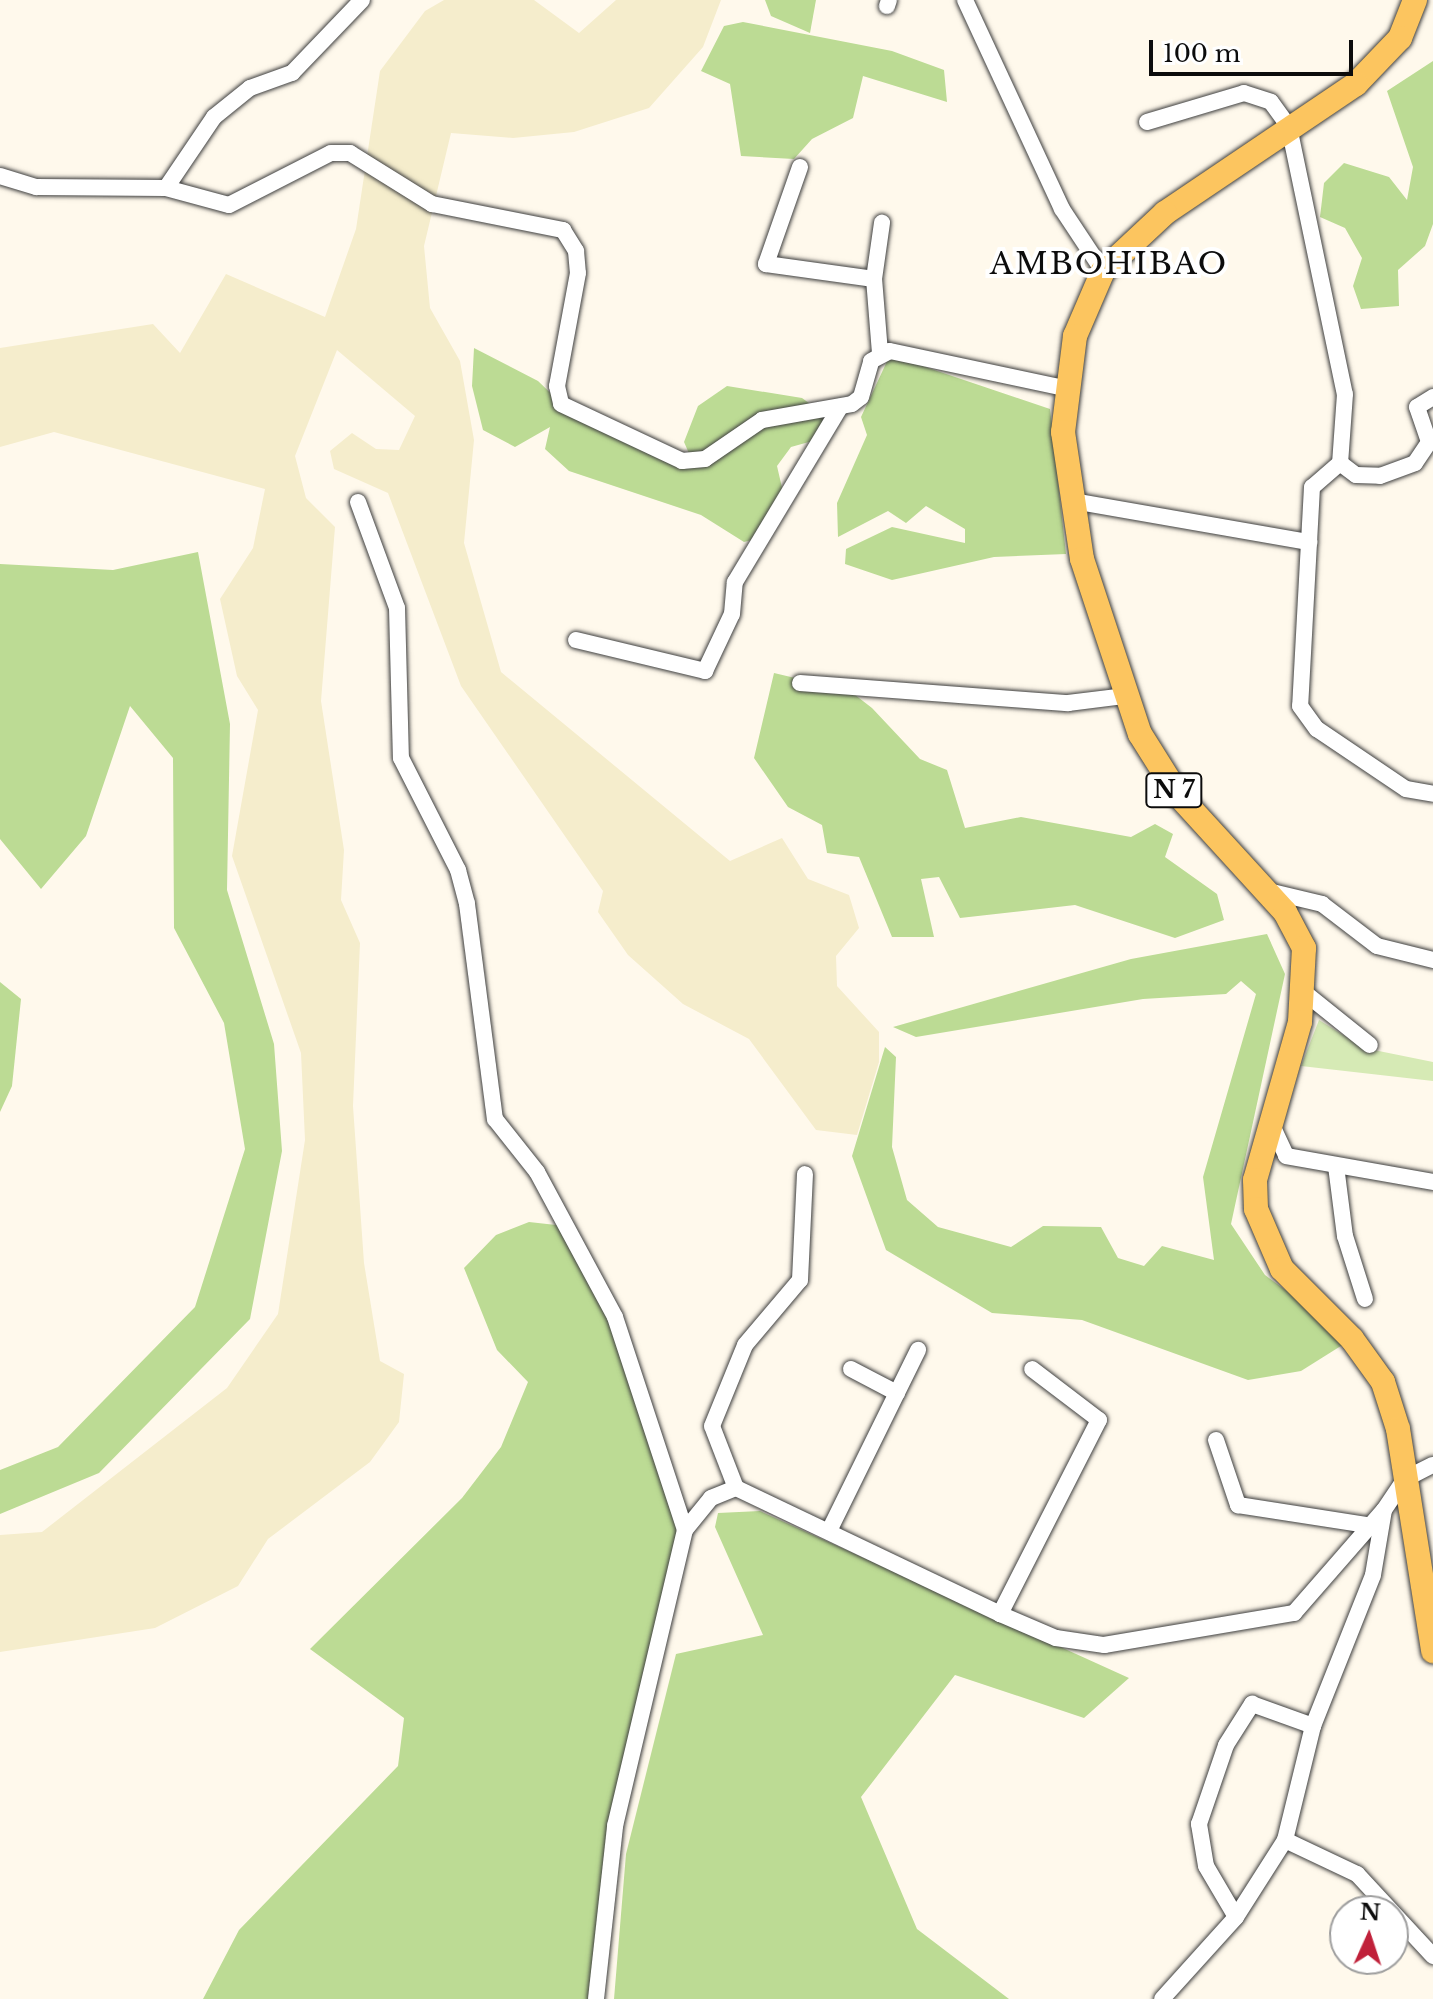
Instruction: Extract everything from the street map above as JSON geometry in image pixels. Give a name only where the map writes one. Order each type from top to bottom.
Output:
[{"type":"main road","name":"N 7","points":[[1415,0],[1381,62],[1165,213],[1103,271],[1075,336],[1064,388],[1073,501],[1082,559],[1124,696],[1179,796],[1268,891],[1304,948],[1305,993],[1255,1180],[1262,1232],[1282,1269],[1352,1339],[1383,1382],[1405,1479],[1433,1651]]},
{"type":"street","points":[[166,188],[214,117],[250,88],[292,73],[362,0]]},
{"type":"street","points":[[965,0],[1062,209],[1103,271]]},
{"type":"street","points":[[1147,122],[1244,93],[1271,102],[1289,127],[1345,394],[1340,463],[1312,487],[1300,706],[1317,729],[1395,782],[1433,794]]},
{"type":"street","points":[[0,176],[36,187],[166,188],[229,205],[331,153],[350,153],[432,204],[563,230],[576,251],[578,273],[557,386],[561,404],[682,461],[705,459],[762,420],[840,407],[861,397],[880,353],[874,279],[882,223]]},
{"type":"street","points":[[800,167],[766,264],[874,279]]},
{"type":"street","points":[[880,353],[1064,388]]},
{"type":"street","points":[[1340,463],[1356,475],[1380,476],[1415,463],[1429,442],[1417,407],[1433,397]]},
{"type":"street","points":[[576,640],[705,671],[732,614],[735,582],[840,407]]},
{"type":"street","points":[[1073,501],[1309,542]]},
{"type":"street","points":[[358,502],[397,608],[401,758],[458,870],[467,904],[495,1119],[537,1172],[615,1317],[685,1530]]},
{"type":"street","points":[[800,683],[1068,703],[1124,696]]},
{"type":"street","points":[[1268,891],[1322,904],[1377,946],[1433,960]]},
{"type":"street","points":[[1305,993],[1370,1045]]},
{"type":"street","points":[[1270,1119],[1286,1156],[1433,1182]]},
{"type":"street","points":[[1336,1166],[1345,1236],[1365,1299]]},
{"type":"street","points":[[805,1174],[800,1280],[745,1345],[712,1426],[736,1488],[1000,1614],[1056,1638],[1104,1645],[1294,1613],[1367,1525],[1384,1510],[1405,1479],[1433,1465]]},
{"type":"street","points":[[829,1531],[918,1350]]},
{"type":"street","points":[[851,1369],[897,1393]]},
{"type":"street","points":[[1000,1614],[1099,1420],[1032,1369]]},
{"type":"street","points":[[1216,1440],[1238,1505],[1367,1525]]},
{"type":"street","points":[[596,1999],[603,1890],[685,1530],[711,1498],[736,1488]]},
{"type":"street","points":[[1162,1999],[1236,1917],[1285,1840],[1313,1726],[1373,1575],[1384,1510]]},
{"type":"street","points":[[1236,1917],[1206,1866],[1199,1824],[1226,1745],[1252,1704],[1313,1726]]},
{"type":"street","points":[[1285,1840],[1357,1874],[1433,1956]]},
{"type":"shaded area","points":[[444,0],[534,0],[579,33],[616,0],[721,0],[703,47],[649,108],[574,132],[513,138],[451,133],[424,246],[430,308],[460,361],[474,440],[464,543],[501,672],[730,861],[782,838],[808,879],[849,895],[859,928],[836,956],[837,986],[879,1032],[879,1062],[857,1135],[816,1130],[749,1039],[683,1004],[628,955],[598,912],[603,891],[461,686],[388,493],[334,469],[330,451],[352,433],[376,449],[399,450],[415,416],[337,350],[295,456],[306,498],[335,527],[321,701],[344,850],[341,900],[360,943],[353,1106],[364,1263],[380,1361],[404,1374],[399,1422],[370,1462],[268,1539],[238,1586],[155,1628],[0,1652],[0,1535],[42,1532],[227,1388],[278,1314],[305,1140],[301,1053],[232,856],[258,710],[237,676],[220,599],[253,548],[265,489],[54,432],[0,447],[0,348],[153,324],[180,353],[226,274],[325,317],[356,229],[380,71],[425,11]]},
{"type":"green space","points":[[765,0],[816,0],[810,33],[771,16]]},
{"type":"green space","points":[[743,22],[892,51],[944,70],[947,102],[863,76],[853,118],[812,139],[794,159],[741,156],[730,84],[701,71],[724,26]]},
{"type":"green space","points":[[1433,61],[1433,224],[1425,246],[1398,270],[1399,306],[1361,309],[1353,286],[1362,258],[1345,228],[1320,217],[1324,183],[1344,163],[1389,177],[1407,200],[1413,167],[1387,91]]},
{"type":"green space","points":[[474,348],[538,381],[564,406],[695,467],[684,442],[698,406],[727,386],[802,398],[836,423],[816,440],[791,447],[777,466],[783,492],[772,535],[744,542],[701,515],[569,471],[545,449],[550,427],[515,447],[483,430],[472,386]]},
{"type":"green space","points":[[890,355],[1050,409],[1066,554],[994,557],[892,580],[845,564],[846,549],[892,527],[965,543],[965,529],[926,506],[906,523],[888,511],[838,537],[837,503],[867,435],[861,417]]},
{"type":"green space","points":[[198,552],[230,724],[227,890],[274,1044],[282,1151],[250,1319],[99,1473],[0,1514],[0,1470],[58,1447],[195,1307],[245,1149],[224,1023],[174,928],[173,758],[130,706],[86,836],[41,889],[0,839],[0,564],[113,570]]},
{"type":"green space","points":[[774,673],[850,691],[872,708],[920,759],[947,770],[965,828],[1021,817],[1131,837],[1155,824],[1173,834],[1165,857],[1217,894],[1224,920],[1175,938],[1075,905],[960,918],[939,877],[921,879],[934,937],[892,937],[859,857],[827,853],[822,825],[788,807],[754,758]]},
{"type":"green space","points":[[1267,934],[1285,974],[1231,1224],[1265,1275],[1352,1339],[1301,1371],[1248,1380],[1082,1320],[992,1313],[886,1250],[852,1156],[885,1047],[896,1057],[892,1147],[907,1200],[938,1227],[1011,1247],[1043,1226],[1101,1227],[1118,1258],[1144,1266],[1162,1246],[1214,1260],[1203,1177],[1256,994],[1241,981],[1226,994],[1143,999],[916,1037],[893,1027],[1131,959]]},
{"type":"green space","points":[[0,982],[21,999],[12,1086],[0,1112]]},
{"type":"green space","points":[[1319,1020],[1364,1048],[1433,1062],[1433,1081],[1301,1066]]},
{"type":"green space","points":[[529,1222],[565,1226],[592,1276],[685,1530],[655,1642],[590,1999],[203,1999],[239,1930],[398,1766],[404,1718],[310,1649],[462,1498],[501,1447],[528,1382],[497,1350],[464,1268],[496,1235]]},
{"type":"green space","points":[[760,1511],[1129,1678],[1084,1718],[955,1675],[861,1797],[917,1929],[1009,1999],[614,1999],[626,1854],[676,1654],[763,1635],[715,1527],[718,1513]]},
{"type":"district","name":"AMBOHIBAO","points":[[1109,264]]}]
